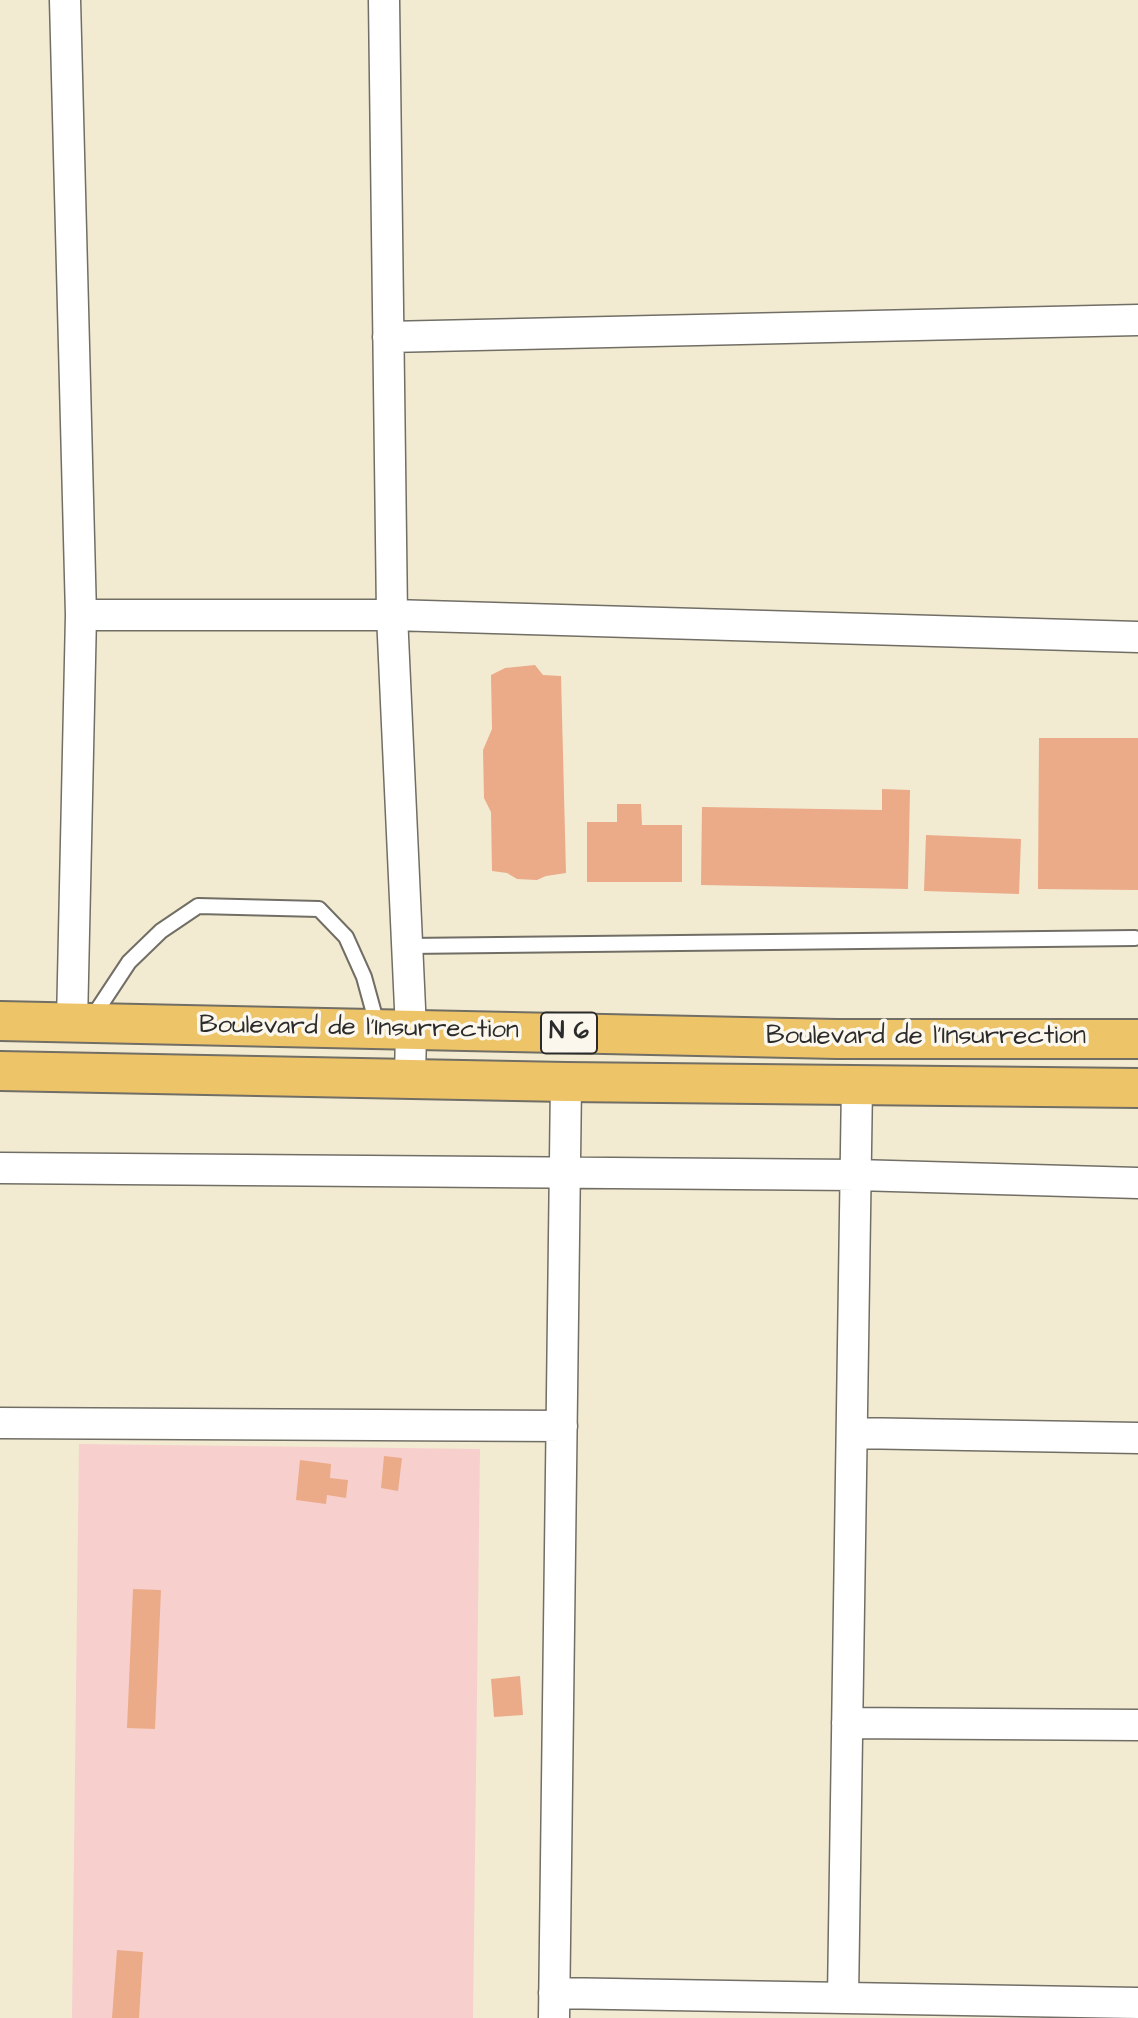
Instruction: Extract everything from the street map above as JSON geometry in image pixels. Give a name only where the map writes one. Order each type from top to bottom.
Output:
[{"type":"main road","name":"Boulevard de l'Insurrection","points":[[0,1021],[837,1039],[1138,1039]]},
{"type":"main road","name":"Boulevard de l'Insurrection","points":[[0,1070],[565,1082],[1138,1088]]},
{"type":"street","points":[[65,0],[81,615],[81,1023]]},
{"type":"street","points":[[384,0],[391,615],[407,946],[395,1029],[410,1079]]},
{"type":"street","points":[[388,337],[1138,320]]},
{"type":"street","points":[[81,615],[391,615],[1138,637]]},
{"type":"street","points":[[565,1082],[554,2005],[842,1997],[1138,2003]]},
{"type":"street","points":[[842,1997],[858,1084]]},
{"type":"street","points":[[0,1168],[564,1171],[856,1175],[1138,1183]]},
{"type":"street","points":[[0,1423],[562,1426]]},
{"type":"street","points":[[852,1433],[1138,1438]]},
{"type":"street","points":[[847,1723],[1138,1725]]},
{"type":"lane","points":[[81,1023],[129,962],[161,931],[198,906],[319,909],[346,937],[364,977],[395,1029]]},
{"type":"lane","points":[[407,946],[1135,938]]},
{"type":"shaded area","points":[[79,1444],[480,1449],[473,2018],[72,2018]]},
{"type":"building","points":[[535,665],[543,675],[561,676],[566,873],[537,880],[517,879],[507,873],[492,871],[491,812],[484,798],[483,750],[492,729],[491,675],[505,668]]},
{"type":"building","points":[[1039,738],[1138,738],[1138,890],[1038,889]]},
{"type":"building","points":[[882,789],[910,790],[908,889],[701,885],[702,807],[882,810]]},
{"type":"building","points":[[617,804],[641,804],[642,825],[682,825],[682,882],[587,882],[587,822],[617,822]]},
{"type":"building","points":[[926,835],[1021,839],[1019,894],[924,891]]},
{"type":"building","points":[[384,1456],[402,1458],[398,1491],[381,1488]]},
{"type":"building","points":[[300,1460],[331,1464],[330,1478],[348,1480],[346,1498],[327,1495],[326,1504],[296,1500]]},
{"type":"building","points":[[133,1589],[161,1590],[155,1729],[127,1728]]},
{"type":"building","points":[[520,1676],[523,1715],[494,1717],[491,1679]]},
{"type":"building","points":[[117,1950],[143,1952],[139,2018],[112,2018]]}]
